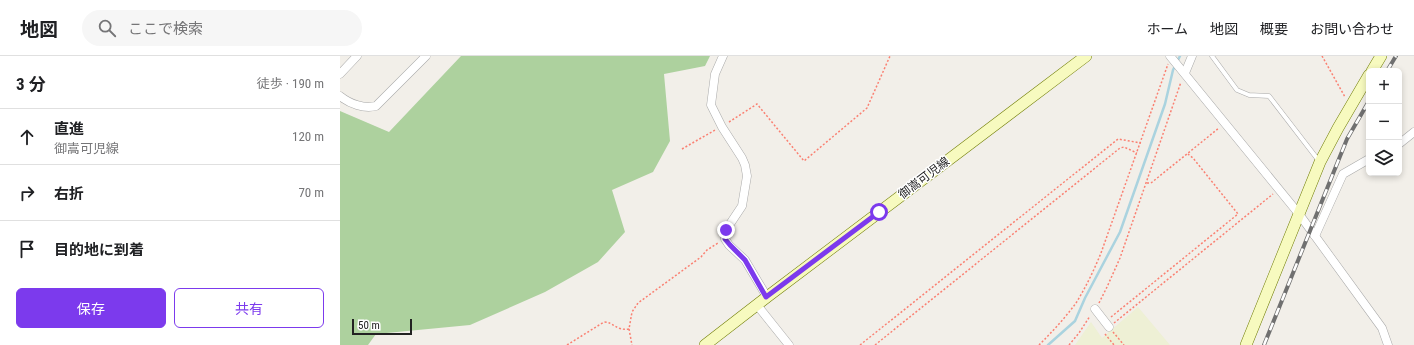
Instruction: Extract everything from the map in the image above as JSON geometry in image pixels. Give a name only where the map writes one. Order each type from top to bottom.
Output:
[{"type":"main road","name":"御嵩可児線","points":[[705,345],[766,297],[1086,56]]},
{"type":"main road","points":[[1374,68],[1381,56]]},
{"type":"main road","points":[[1246,345],[1320,162],[1366,81]]},
{"type":"street","points":[[340,74],[357,56]]},
{"type":"street","points":[[340,96],[349,103],[371,107],[376,106],[426,56]]},
{"type":"street","points":[[723,56],[715,74],[711,105],[722,127],[742,158],[747,176],[742,206],[726,230],[725,239],[745,260],[766,297]]},
{"type":"street","points":[[1182,70],[1192,56]]},
{"type":"street","points":[[1171,57],[1299,214],[1382,328],[1388,345]]},
{"type":"street","points":[[1402,142],[1414,132]]},
{"type":"street","points":[[1315,236],[1343,174],[1366,161]]},
{"type":"street","points":[[757,305],[789,345]]},
{"type":"street","points":[[1095,309],[1107,324]]},
{"type":"lane","points":[[1212,56],[1237,90],[1249,95],[1269,96],[1320,162]]},
{"type":"path","points":[[682,149],[722,127],[757,104],[804,161],[867,108],[890,56]]},
{"type":"path","points":[[1322,56],[1346,100],[1352,104]]},
{"type":"path","points":[[1039,345],[1076,303],[1090,279],[1101,253],[1171,57]]},
{"type":"path","points":[[1068,345],[1079,333],[1095,309],[1120,258],[1147,183],[1182,70]]},
{"type":"path","points":[[1147,183],[1151,183],[1226,123]]},
{"type":"path","points":[[860,345],[1118,139],[1141,143]]},
{"type":"path","points":[[875,345],[1120,148],[1124,147],[1137,153]]},
{"type":"path","points":[[1107,324],[1238,214],[1193,158],[1188,154]]},
{"type":"path","points":[[1107,324],[1279,189]]},
{"type":"path","points":[[632,345],[629,329],[632,312],[638,303],[701,257],[707,250],[725,239]]},
{"type":"path","points":[[567,345],[604,322],[609,322],[620,329],[629,329]]},
{"type":"path","points":[[1107,324],[1124,345]]},
{"type":"green space","points":[[461,56],[710,56],[705,66],[664,74],[670,141],[653,172],[612,190],[625,232],[598,262],[545,292],[470,325],[376,334],[368,345],[340,345],[340,111],[389,132]]},
{"type":"green space","points":[[1138,307],[1170,345],[1075,345],[1091,322],[1102,338]]},
{"type":"waterway","points":[[1048,345],[1075,321],[1085,298],[1120,232],[1165,104],[1173,70],[1180,56]]},
{"type":"railway","points":[[1389,68],[1396,56]]},
{"type":"railway","points":[[1264,345],[1347,139],[1367,104]]},
{"type":"route","points":[[726,230],[725,239],[745,260],[766,297],[879,212]]}]
